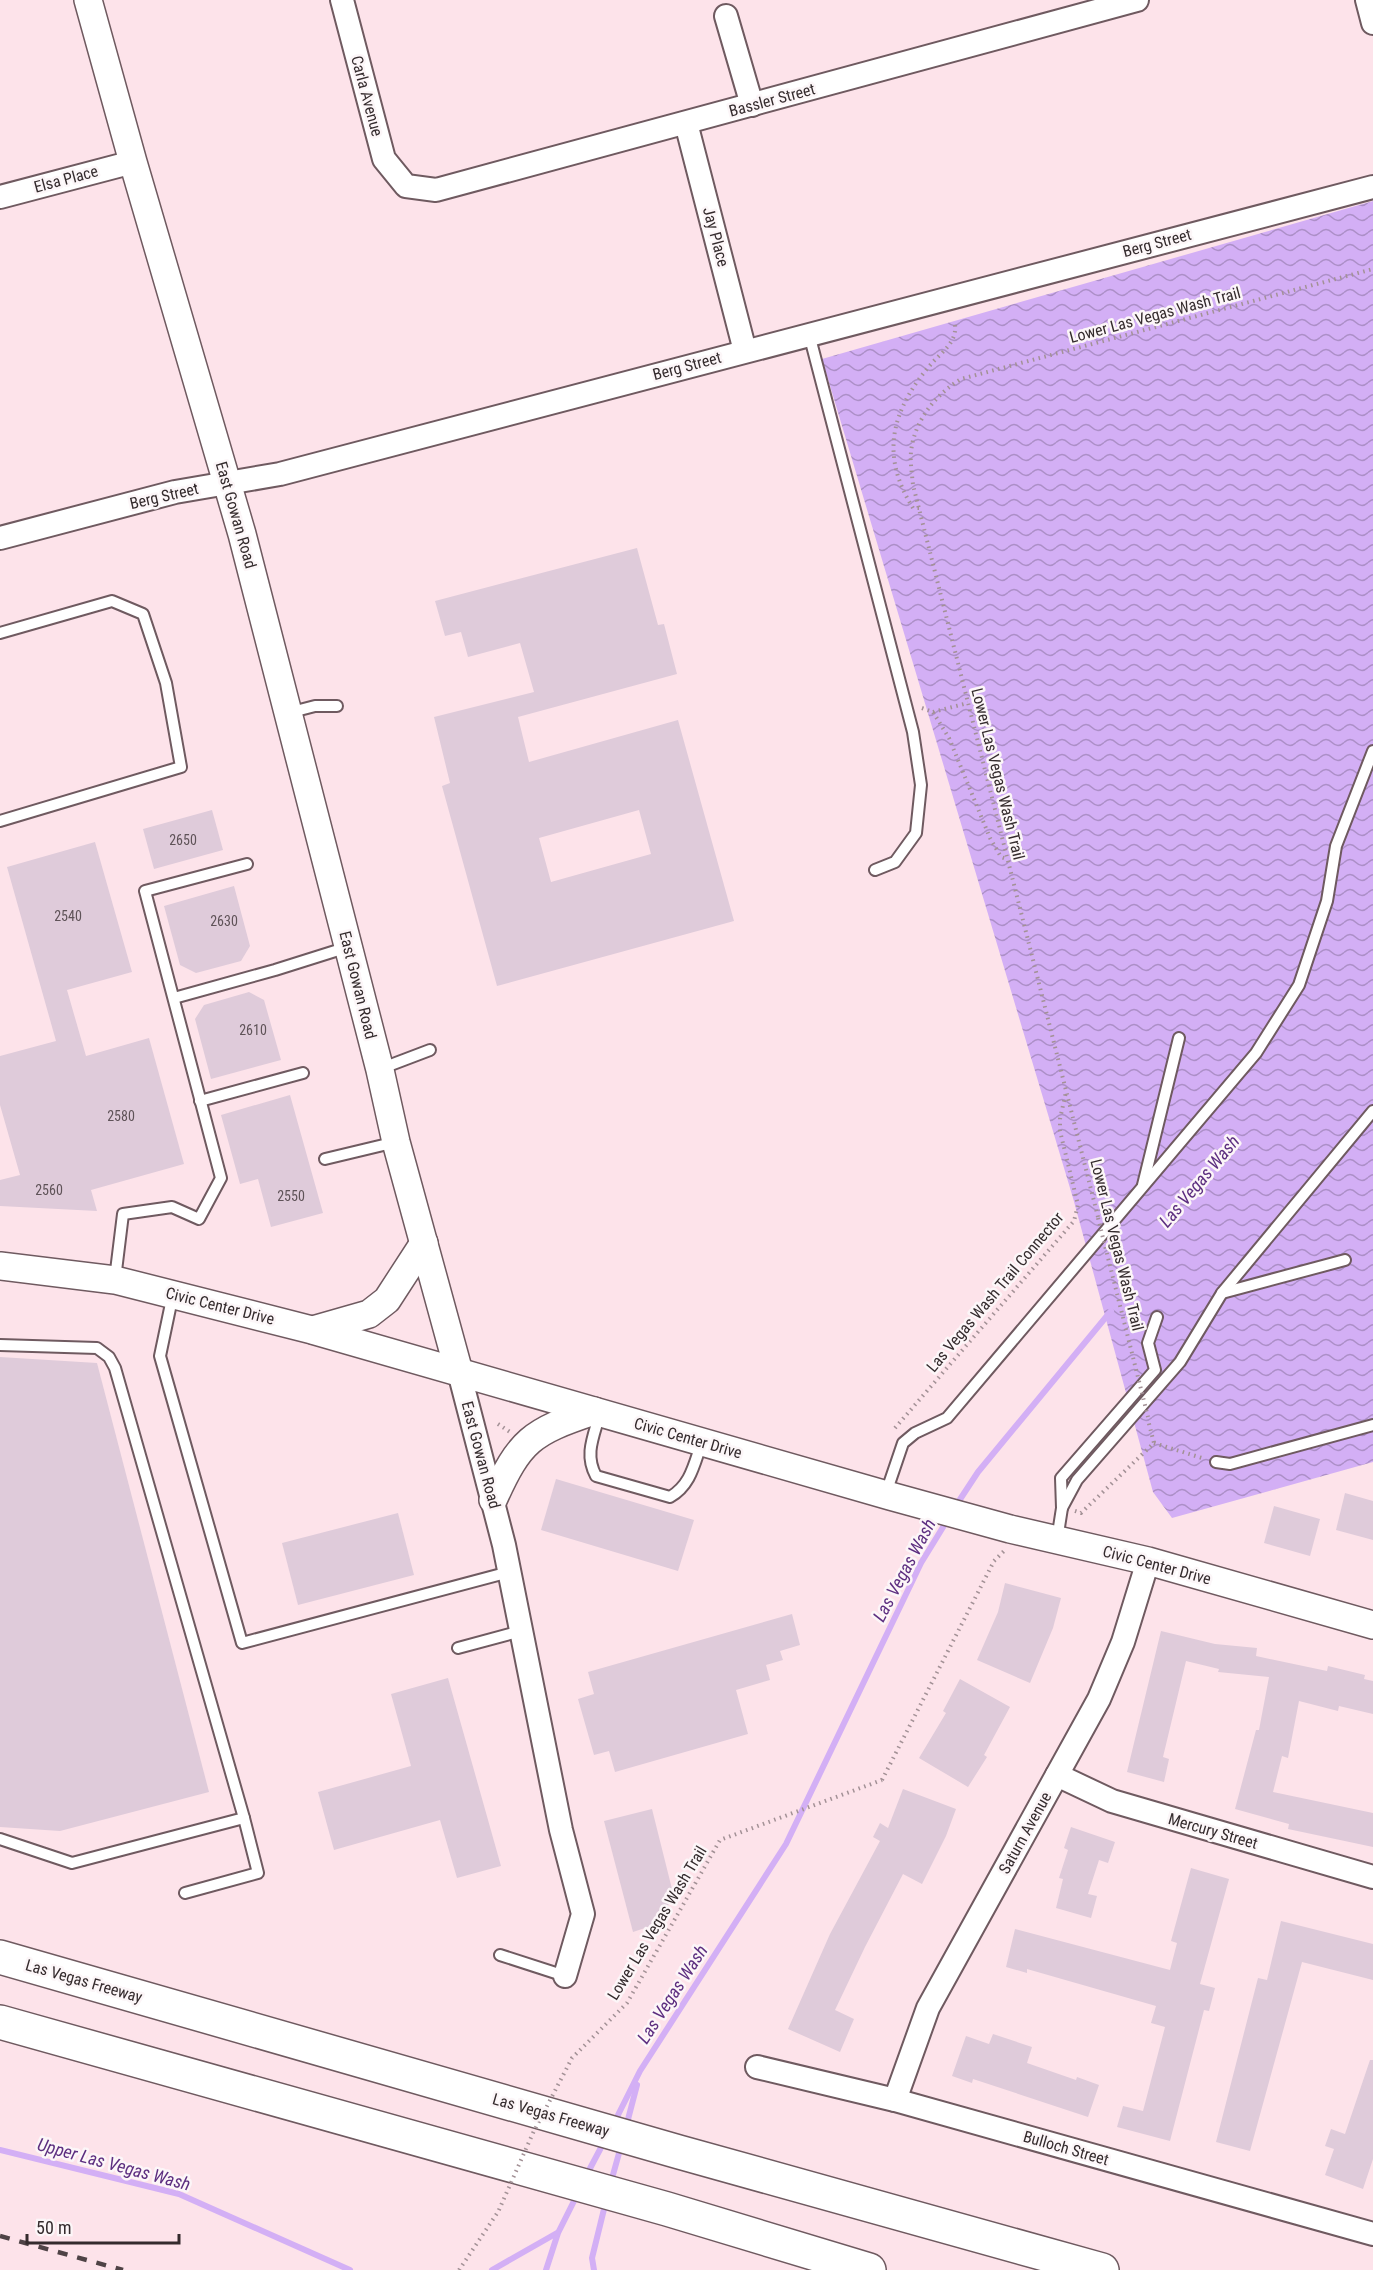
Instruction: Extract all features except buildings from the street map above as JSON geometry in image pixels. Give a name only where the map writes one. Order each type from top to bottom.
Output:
[{"type":"highway","name":"Las Vegas Freeway","points":[[0,1957],[679,2152],[1102,2270]]},
{"type":"highway","points":[[0,2022],[667,2209],[869,2270]]},
{"type":"street","name":"East Gowan Road","points":[[88,0],[133,162],[228,483],[380,1070],[396,1142],[493,1500],[561,1830],[583,1914],[565,1976]]},
{"type":"street","name":"Carla Avenue","points":[[342,0],[384,159],[406,186]]},
{"type":"street","name":"Bassler Street","points":[[406,186],[436,190],[1137,0]]},
{"type":"street","points":[[1367,0],[1373,23]]},
{"type":"street","points":[[726,16],[752,105]]},
{"type":"street","name":"Jay Place","points":[[686,123],[745,351]]},
{"type":"street","name":"Elsa Place","points":[[0,197],[133,162]]},
{"type":"street","name":"Berg Street","points":[[0,538],[175,492],[280,474],[1373,187]]},
{"type":"street","points":[[312,1330],[369,1314],[387,1299],[424,1243]]},
{"type":"street","name":"Civic Center Drive","points":[[0,1266],[115,1280],[312,1330],[888,1496],[1017,1531],[1148,1562],[1373,1625]]},
{"type":"street","points":[[493,1500],[508,1467],[524,1445],[548,1428],[597,1412]]},
{"type":"street","name":"Saturn Avenue","points":[[895,2100],[928,2007],[1099,1699],[1123,1642],[1148,1562]]},
{"type":"street","name":"Mercury Street","points":[[1057,1775],[1112,1801],[1373,1877]]},
{"type":"street","name":"Bulloch Street","points":[[757,2067],[895,2100],[1373,2234]]},
{"type":"lane","points":[[809,334],[906,702],[921,785],[916,833],[895,862],[875,870]]},
{"type":"lane","points":[[0,633],[112,600],[143,614],[165,683],[181,767],[0,821]]},
{"type":"lane","points":[[288,713],[315,706],[337,706]]},
{"type":"lane","points":[[888,1496],[903,1443],[915,1433],[947,1418],[1256,1053],[1299,985],[1327,901],[1336,846],[1373,751]]},
{"type":"lane","points":[[115,1280],[123,1214],[172,1207],[199,1219],[221,1178],[145,891],[247,864]]},
{"type":"lane","points":[[174,998],[275,970],[348,946]]},
{"type":"lane","points":[[1142,1188],[1179,1038]]},
{"type":"lane","points":[[380,1070],[430,1050]]},
{"type":"lane","points":[[200,1101],[303,1073]]},
{"type":"lane","points":[[1062,1508],[1077,1480],[1180,1362],[1222,1293],[1373,1111]]},
{"type":"lane","points":[[325,1159],[396,1142]]},
{"type":"lane","points":[[1222,1293],[1345,1260]]},
{"type":"lane","points":[[173,1294],[160,1356],[242,1643],[509,1572]]},
{"type":"lane","points":[[1057,1540],[1062,1508],[1061,1478],[1155,1370],[1148,1343],[1157,1317]]},
{"type":"lane","points":[[0,1345],[97,1348],[109,1357],[115,1368],[258,1872],[185,1893]]},
{"type":"lane","points":[[597,1412],[589,1464],[596,1476],[670,1497],[682,1491],[702,1442]]},
{"type":"lane","points":[[1216,1462],[1230,1464],[1373,1425]]},
{"type":"lane","points":[[458,1648],[521,1631]]},
{"type":"lane","points":[[0,1839],[72,1863],[244,1818]]},
{"type":"lane","points":[[500,1955],[565,1976]]},
{"type":"path","name":"Lower Las Vegas Wash Trail","points":[[1154,1443],[913,485],[911,451],[918,427],[937,397],[961,379],[1373,269]]},
{"type":"path","points":[[919,508],[913,508],[897,478],[893,454],[895,435],[901,409],[911,387],[950,343],[956,334],[955,326]]},
{"type":"path","points":[[906,702],[933,712],[968,703]]},
{"type":"path","points":[[933,712],[950,738],[990,838],[1001,857],[1007,860]]},
{"type":"path","name":"Las Vegas Wash Trail Connector","points":[[890,1438],[904,1417],[1074,1221],[1078,1205],[1060,1131],[1066,1091]]},
{"type":"path","points":[[1062,1508],[1081,1513],[1154,1443],[1216,1462]]},
{"type":"path","name":"Lower Las Vegas Wash Trail","points":[[459,2270],[498,2212],[533,2133],[572,2058],[627,2003],[720,1840],[882,1780],[994,1561],[1017,1531]]},
{"type":"water","points":[[1373,201],[1373,1462],[1172,1518],[1153,1492],[1073,1198],[822,359]]},
{"type":"waterway","name":"Las Vegas Wash","points":[[955,1507],[978,1472],[1111,1311]]},
{"type":"waterway","name":"Las Vegas Wash","points":[[614,2123],[640,2071],[786,1844],[921,1563],[948,1519]]},
{"type":"waterway","points":[[626,2127],[637,2085]]},
{"type":"waterway","name":"Las Vegas Wash","points":[[586,2176],[605,2140]]},
{"type":"waterway","points":[[611,2182],[621,2146]]},
{"type":"waterway","name":"Upper Las Vegas Wash","points":[[0,2150],[179,2194],[350,2270]]},
{"type":"waterway","name":"Las Vegas Wash","points":[[546,2270],[558,2233],[578,2193]]},
{"type":"waterway","points":[[594,2270],[592,2258],[606,2201]]},
{"type":"waterway","name":"Upper Las Vegas Wash","points":[[492,2270],[557,2233]]},
{"type":"railway","points":[[0,2236],[123,2270]]}]
